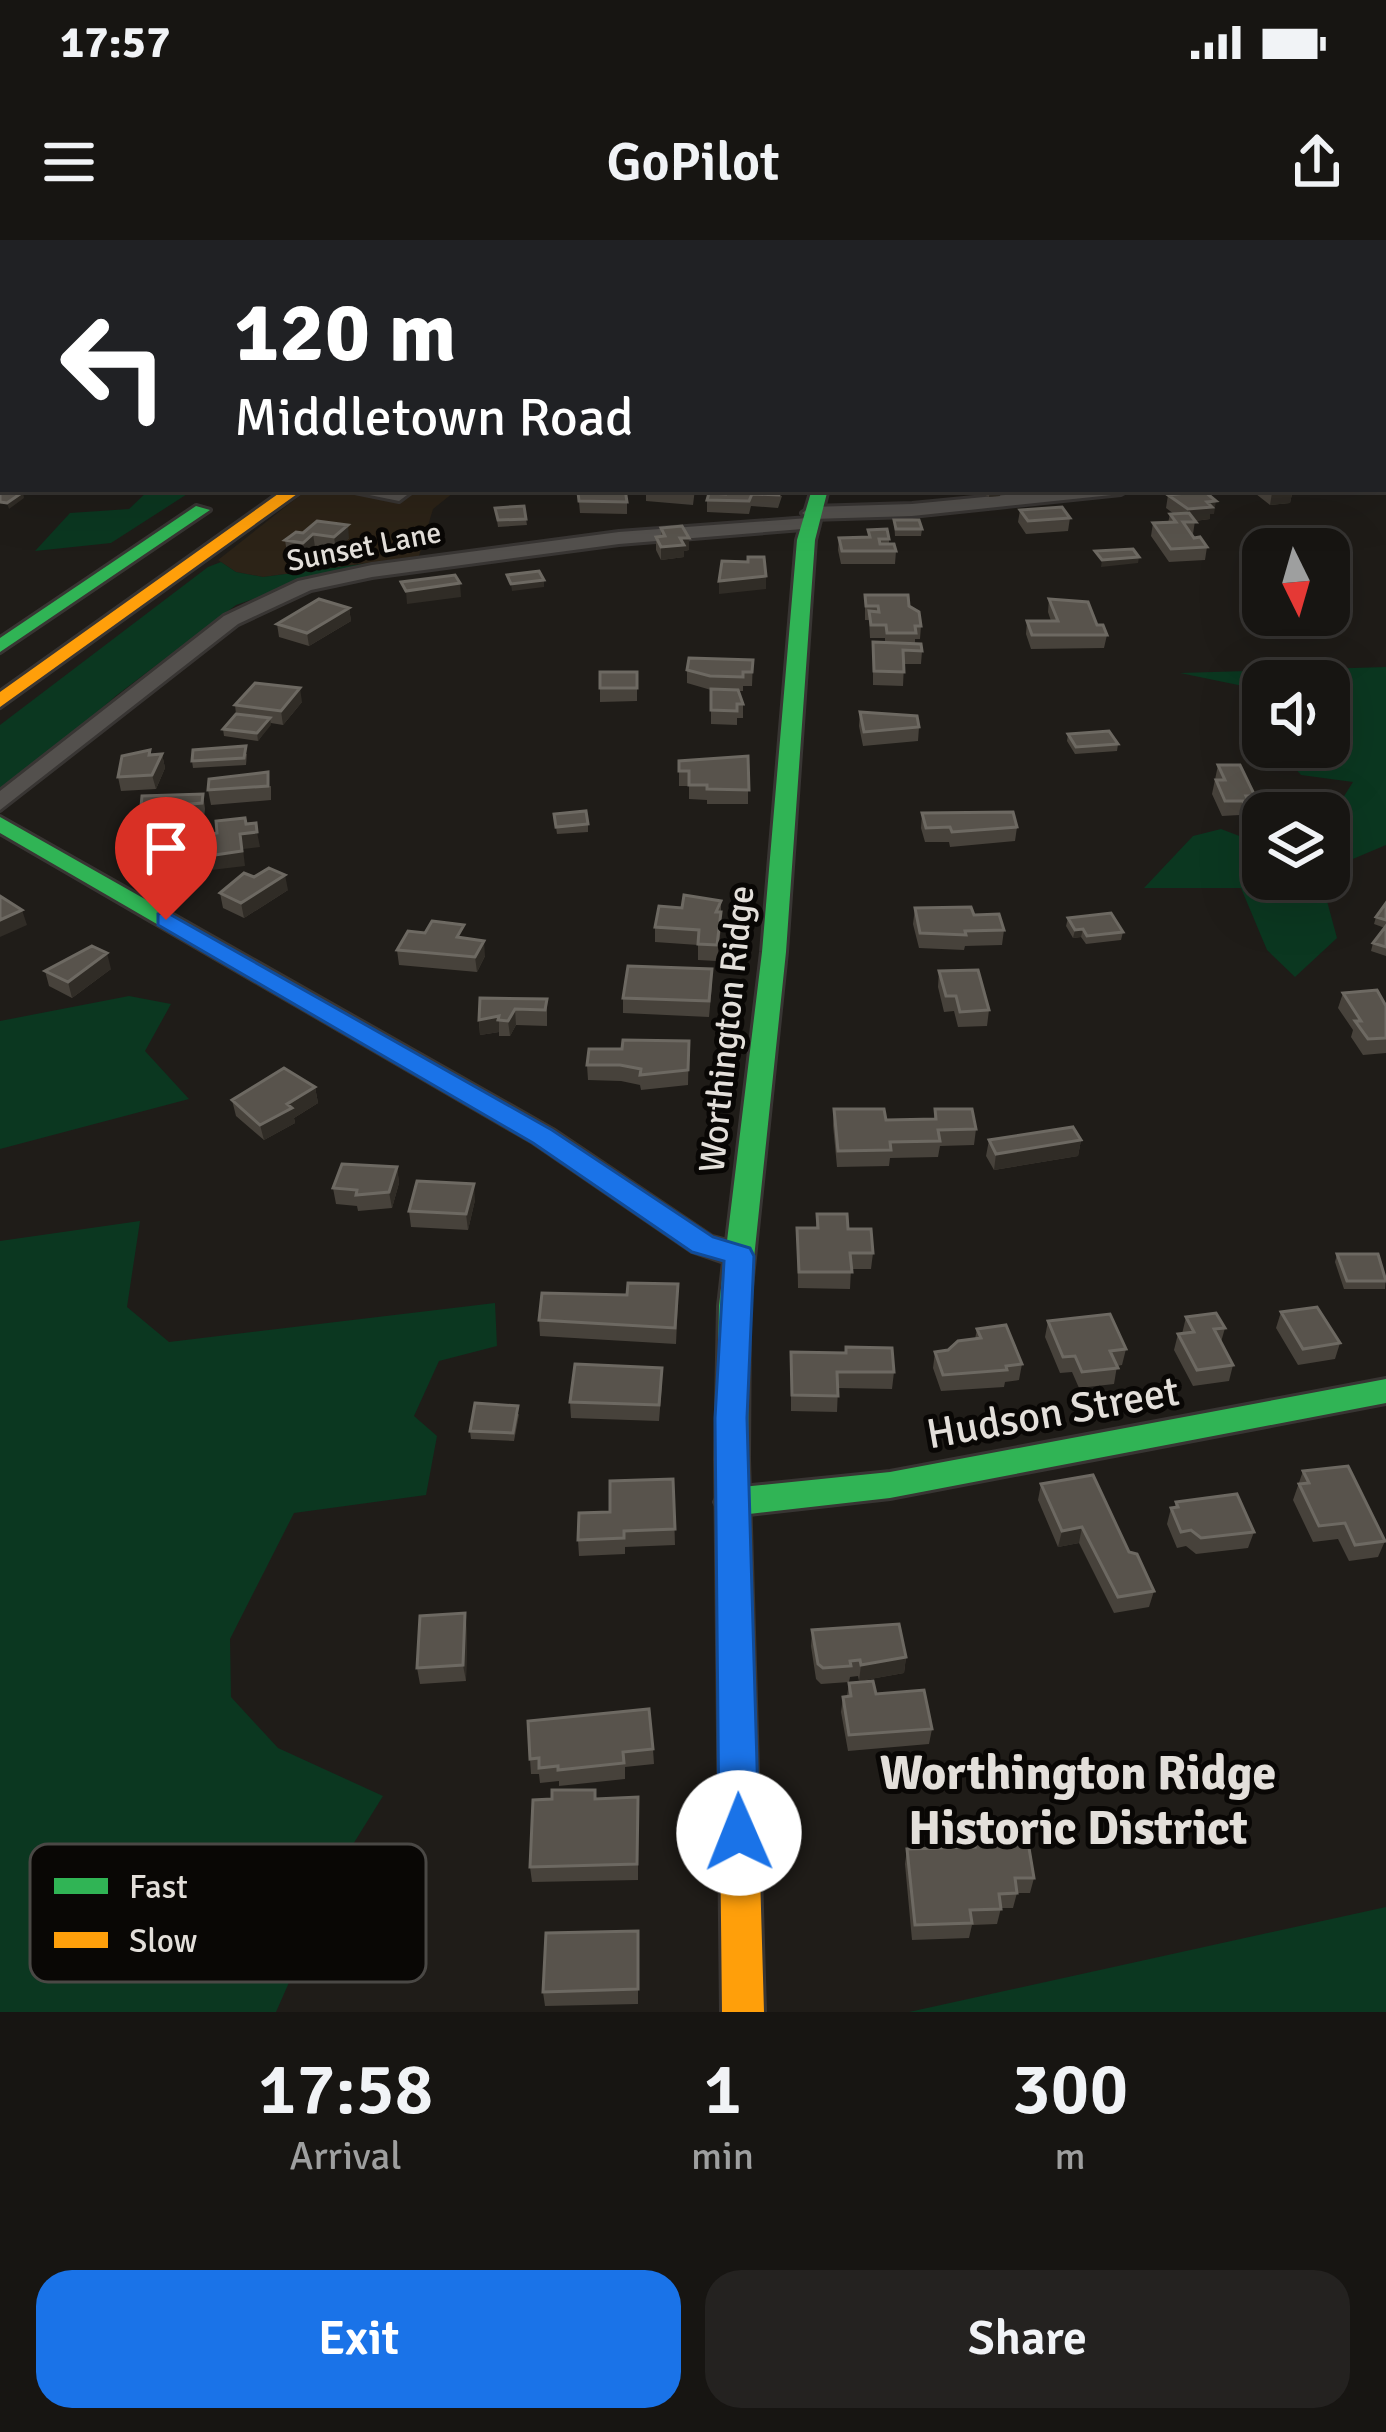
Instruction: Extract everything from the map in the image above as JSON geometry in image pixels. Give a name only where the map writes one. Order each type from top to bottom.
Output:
[{"type":"main road","points":[[0,701],[292,492]]},
{"type":"main road","points":[[0,646],[220,500]]},
{"type":"main road","name":"Worthington Ridge","points":[[743,2012],[731,1400],[739,1256],[774,952],[813,508]]},
{"type":"main road","points":[[0,824],[543,1136],[702,1244],[739,1256]]},
{"type":"main road","name":"Hudson Street","points":[[732,1502],[955,1474],[1386,1391]]},
{"type":"street","name":"Sunset Lane","points":[[0,803],[231,620],[305,585],[372,571],[813,508],[912,509],[1089,492]]},
{"type":"lane","points":[[379,492],[399,498],[406,492]]},
{"type":"shaded area","points":[[304,492],[454,492],[433,509],[419,556],[263,577],[236,572],[218,560]]},
{"type":"green space","points":[[147,492],[190,492],[111,543],[35,551],[70,513],[129,509]]},
{"type":"green space","points":[[469,550],[331,572],[236,605],[117,695],[20,779],[0,788],[0,725],[208,567],[221,562],[236,572],[263,577]]},
{"type":"green space","points":[[1386,667],[1386,845],[1350,860],[1347,792],[1353,782],[1301,775],[1295,768],[1350,768],[1350,668]]},
{"type":"green space","points":[[1242,671],[1242,686],[1180,673]]},
{"type":"green space","points":[[1221,829],[1242,837],[1242,890],[1144,888],[1193,836]]},
{"type":"green space","points":[[1246,900],[1327,900],[1337,938],[1295,977],[1267,950]]},
{"type":"green space","points":[[129,996],[171,1004],[145,1051],[189,1099],[0,1149],[0,1021]]},
{"type":"green space","points":[[140,1221],[127,1307],[169,1342],[495,1303],[497,1346],[439,1361],[414,1416],[437,1436],[426,1495],[294,1513],[230,1639],[231,1697],[278,1748],[383,1796],[353,1844],[30,1844],[30,1982],[289,1982],[276,2012],[0,2012],[0,1241]]},
{"type":"green space","points":[[1386,1907],[1386,2012],[909,2012]]},
{"type":"building","points":[[0,492],[23,492],[7,503],[0,502]]},
{"type":"building","points":[[578,492],[625,492],[627,502],[579,501]]},
{"type":"building","points":[[780,492],[752,494],[749,501],[707,500],[709,493]]},
{"type":"building","points":[[1205,492],[1216,501],[1207,502],[1212,507],[1188,509],[1168,495]]},
{"type":"building","points":[[524,506],[526,519],[498,520],[495,508]]},
{"type":"building","points":[[1062,507],[1070,518],[1028,521],[1020,510]]},
{"type":"building","points":[[1189,513],[1196,522],[1183,522],[1207,547],[1171,549],[1153,523],[1176,522],[1170,514]]},
{"type":"building","points":[[894,520],[919,520],[922,529],[896,529]]},
{"type":"building","points":[[317,521],[348,525],[334,537],[313,534],[303,543],[285,540],[303,533]]},
{"type":"building","points":[[682,526],[689,538],[680,538],[684,545],[661,547],[656,537],[665,536],[661,528]]},
{"type":"building","points":[[887,529],[889,539],[879,539],[880,544],[894,544],[896,551],[842,551],[839,538],[870,537],[868,530]]},
{"type":"building","points":[[1133,549],[1139,557],[1102,560],[1095,551]]},
{"type":"building","points":[[748,557],[764,557],[766,576],[719,581],[722,561],[748,562]]},
{"type":"building","points":[[539,571],[544,580],[511,584],[507,575]]},
{"type":"building","points":[[455,575],[460,583],[406,591],[401,582]]},
{"type":"building","points":[[865,595],[908,595],[921,626],[915,626],[916,633],[887,633],[886,625],[871,625],[869,611],[879,612],[878,606],[866,606]]},
{"type":"building","points":[[319,599],[349,608],[307,633],[277,624]]},
{"type":"building","points":[[1049,599],[1088,602],[1097,625],[1103,625],[1107,635],[1032,635],[1027,621],[1058,621]]},
{"type":"building","points":[[873,642],[921,644],[922,651],[903,650],[904,672],[874,671]]},
{"type":"building","points":[[689,658],[753,660],[752,672],[743,672],[743,677],[710,676],[687,670]]},
{"type":"building","points":[[600,672],[637,672],[637,688],[600,688]]},
{"type":"building","points":[[255,683],[300,688],[281,711],[235,705]]},
{"type":"building","points":[[711,689],[738,690],[743,704],[737,704],[737,711],[711,710]]},
{"type":"building","points":[[860,712],[917,716],[919,727],[864,732]]},
{"type":"building","points":[[236,714],[270,718],[257,733],[223,729]]},
{"type":"building","points":[[1109,731],[1118,744],[1076,747],[1068,734]]},
{"type":"building","points":[[246,746],[244,758],[192,761],[193,750]]},
{"type":"building","points":[[150,750],[149,755],[162,754],[152,775],[118,777],[122,756]]},
{"type":"building","points":[[748,756],[749,790],[689,785],[689,771],[679,771],[679,761]]},
{"type":"building","points":[[1218,765],[1240,765],[1253,792],[1242,792],[1242,801],[1225,801],[1216,780],[1225,780]]},
{"type":"building","points":[[268,772],[268,786],[208,790],[209,779]]},
{"type":"building","points":[[203,794],[202,803],[180,805],[179,812],[140,817],[142,796]]},
{"type":"building","points":[[586,811],[588,824],[556,827],[554,814]]},
{"type":"building","points":[[1013,812],[1017,827],[952,832],[950,827],[926,828],[922,813]]},
{"type":"building","points":[[245,818],[246,824],[256,823],[257,832],[240,834],[242,851],[208,856],[206,835],[217,833],[216,821]]},
{"type":"building","points":[[269,868],[285,875],[241,903],[220,893],[244,873],[254,877]]},
{"type":"building","points":[[684,895],[721,901],[716,912],[721,912],[717,945],[698,944],[699,930],[655,927],[659,906],[682,908]]},
{"type":"building","points":[[0,896],[22,910],[0,920]]},
{"type":"building","points":[[971,907],[974,915],[999,914],[1004,930],[965,931],[966,935],[920,933],[915,908]]},
{"type":"building","points":[[1111,913],[1123,932],[1087,936],[1083,929],[1075,930],[1068,918]]},
{"type":"building","points":[[432,921],[464,925],[457,937],[484,941],[475,957],[397,950],[408,931],[425,933]]},
{"type":"building","points":[[1386,926],[1386,947],[1373,943]]},
{"type":"building","points":[[92,946],[107,953],[68,982],[45,971]]},
{"type":"building","points":[[628,966],[712,969],[709,1001],[623,998]]},
{"type":"building","points":[[978,970],[989,1010],[960,1012],[956,996],[946,996],[939,971]]},
{"type":"building","points":[[1377,990],[1386,1006],[1386,1038],[1368,1039],[1343,993]]},
{"type":"building","points":[[480,998],[547,999],[545,1010],[515,1009],[508,1021],[498,1020],[499,1016],[479,1020]]},
{"type":"building","points":[[623,1040],[689,1041],[688,1070],[640,1075],[641,1069],[620,1065],[587,1065],[589,1049],[622,1049]]},
{"type":"building","points":[[284,1068],[315,1087],[287,1104],[292,1108],[260,1125],[232,1100]]},
{"type":"building","points":[[834,1109],[884,1109],[886,1120],[936,1119],[935,1109],[972,1109],[976,1129],[938,1130],[940,1141],[890,1142],[891,1150],[838,1151]]},
{"type":"building","points":[[1073,1127],[1081,1140],[996,1154],[989,1140]]},
{"type":"building","points":[[342,1164],[397,1167],[389,1192],[356,1195],[357,1190],[333,1188]]},
{"type":"building","points":[[417,1181],[474,1184],[466,1214],[409,1211]]},
{"type":"building","points":[[817,1214],[847,1214],[848,1229],[871,1229],[873,1253],[850,1253],[852,1272],[799,1272],[797,1228],[818,1228]]},
{"type":"building","points":[[1337,1254],[1378,1254],[1386,1281],[1347,1281]]},
{"type":"building","points":[[628,1283],[678,1284],[675,1328],[539,1320],[542,1293],[627,1295]]},
{"type":"building","points":[[1317,1307],[1340,1343],[1303,1349],[1281,1312]]},
{"type":"building","points":[[1216,1313],[1225,1328],[1214,1329],[1233,1365],[1197,1370],[1178,1334],[1194,1332],[1186,1317]]},
{"type":"building","points":[[1110,1314],[1126,1349],[1110,1351],[1118,1368],[1082,1372],[1075,1356],[1063,1357],[1048,1321]]},
{"type":"building","points":[[1006,1325],[1022,1364],[1006,1366],[1007,1370],[943,1375],[935,1352],[948,1350],[958,1341],[981,1338],[977,1329]]},
{"type":"building","points":[[846,1347],[892,1348],[894,1372],[837,1372],[838,1396],[792,1395],[791,1352],[846,1353]]},
{"type":"building","points":[[575,1364],[662,1368],[659,1405],[570,1402]]},
{"type":"building","points":[[475,1403],[518,1406],[513,1433],[470,1431]]},
{"type":"building","points":[[1348,1466],[1385,1541],[1355,1545],[1345,1523],[1319,1526],[1299,1484],[1309,1483],[1303,1471]]},
{"type":"building","points":[[1093,1475],[1129,1552],[1137,1554],[1154,1591],[1118,1597],[1082,1527],[1062,1531],[1041,1484]]},
{"type":"building","points":[[673,1479],[675,1529],[624,1531],[624,1538],[578,1540],[579,1513],[610,1512],[610,1481]]},
{"type":"building","points":[[1237,1494],[1254,1532],[1201,1538],[1191,1530],[1181,1532],[1171,1508],[1178,1507],[1176,1502]]},
{"type":"building","points":[[465,1613],[463,1665],[417,1668],[420,1616]]},
{"type":"building","points":[[899,1624],[906,1657],[861,1665],[860,1660],[850,1661],[851,1666],[823,1668],[818,1664],[812,1630]]},
{"type":"building","points":[[873,1681],[876,1694],[924,1690],[932,1729],[849,1735],[843,1697],[851,1696],[849,1683]]},
{"type":"building","points":[[649,1709],[653,1749],[623,1752],[624,1763],[558,1770],[558,1766],[539,1768],[539,1758],[530,1759],[528,1721]]},
{"type":"building","points":[[552,1790],[595,1790],[595,1799],[638,1797],[637,1864],[530,1867],[533,1800],[552,1799]]},
{"type":"building","points":[[1027,1836],[1034,1878],[1015,1878],[1017,1893],[999,1894],[1001,1909],[970,1910],[972,1923],[915,1925],[907,1849],[975,1847],[974,1837]]},
{"type":"building","points":[[638,1931],[638,1989],[543,1992],[546,1933]]},
{"type":"traffic: fast","points":[[732,1459],[734,1306],[774,952],[806,540],[819,492]]},
{"type":"traffic: fast","points":[[0,646],[202,510]]},
{"type":"traffic: fast","points":[[0,824],[543,1136],[702,1244],[739,1256]]},
{"type":"traffic: fast","points":[[732,1502],[890,1485],[1386,1391]]},
{"type":"traffic: slow","points":[[0,701],[292,492]]},
{"type":"traffic: slow","points":[[732,1459],[743,2012]]},
{"type":"district","name":"Worthington Ridge Historic District","points":[[1078,1800]]},
{"type":"route","points":[[166,920],[543,1136],[702,1244],[739,1256],[731,1418],[739,1833]]}]
